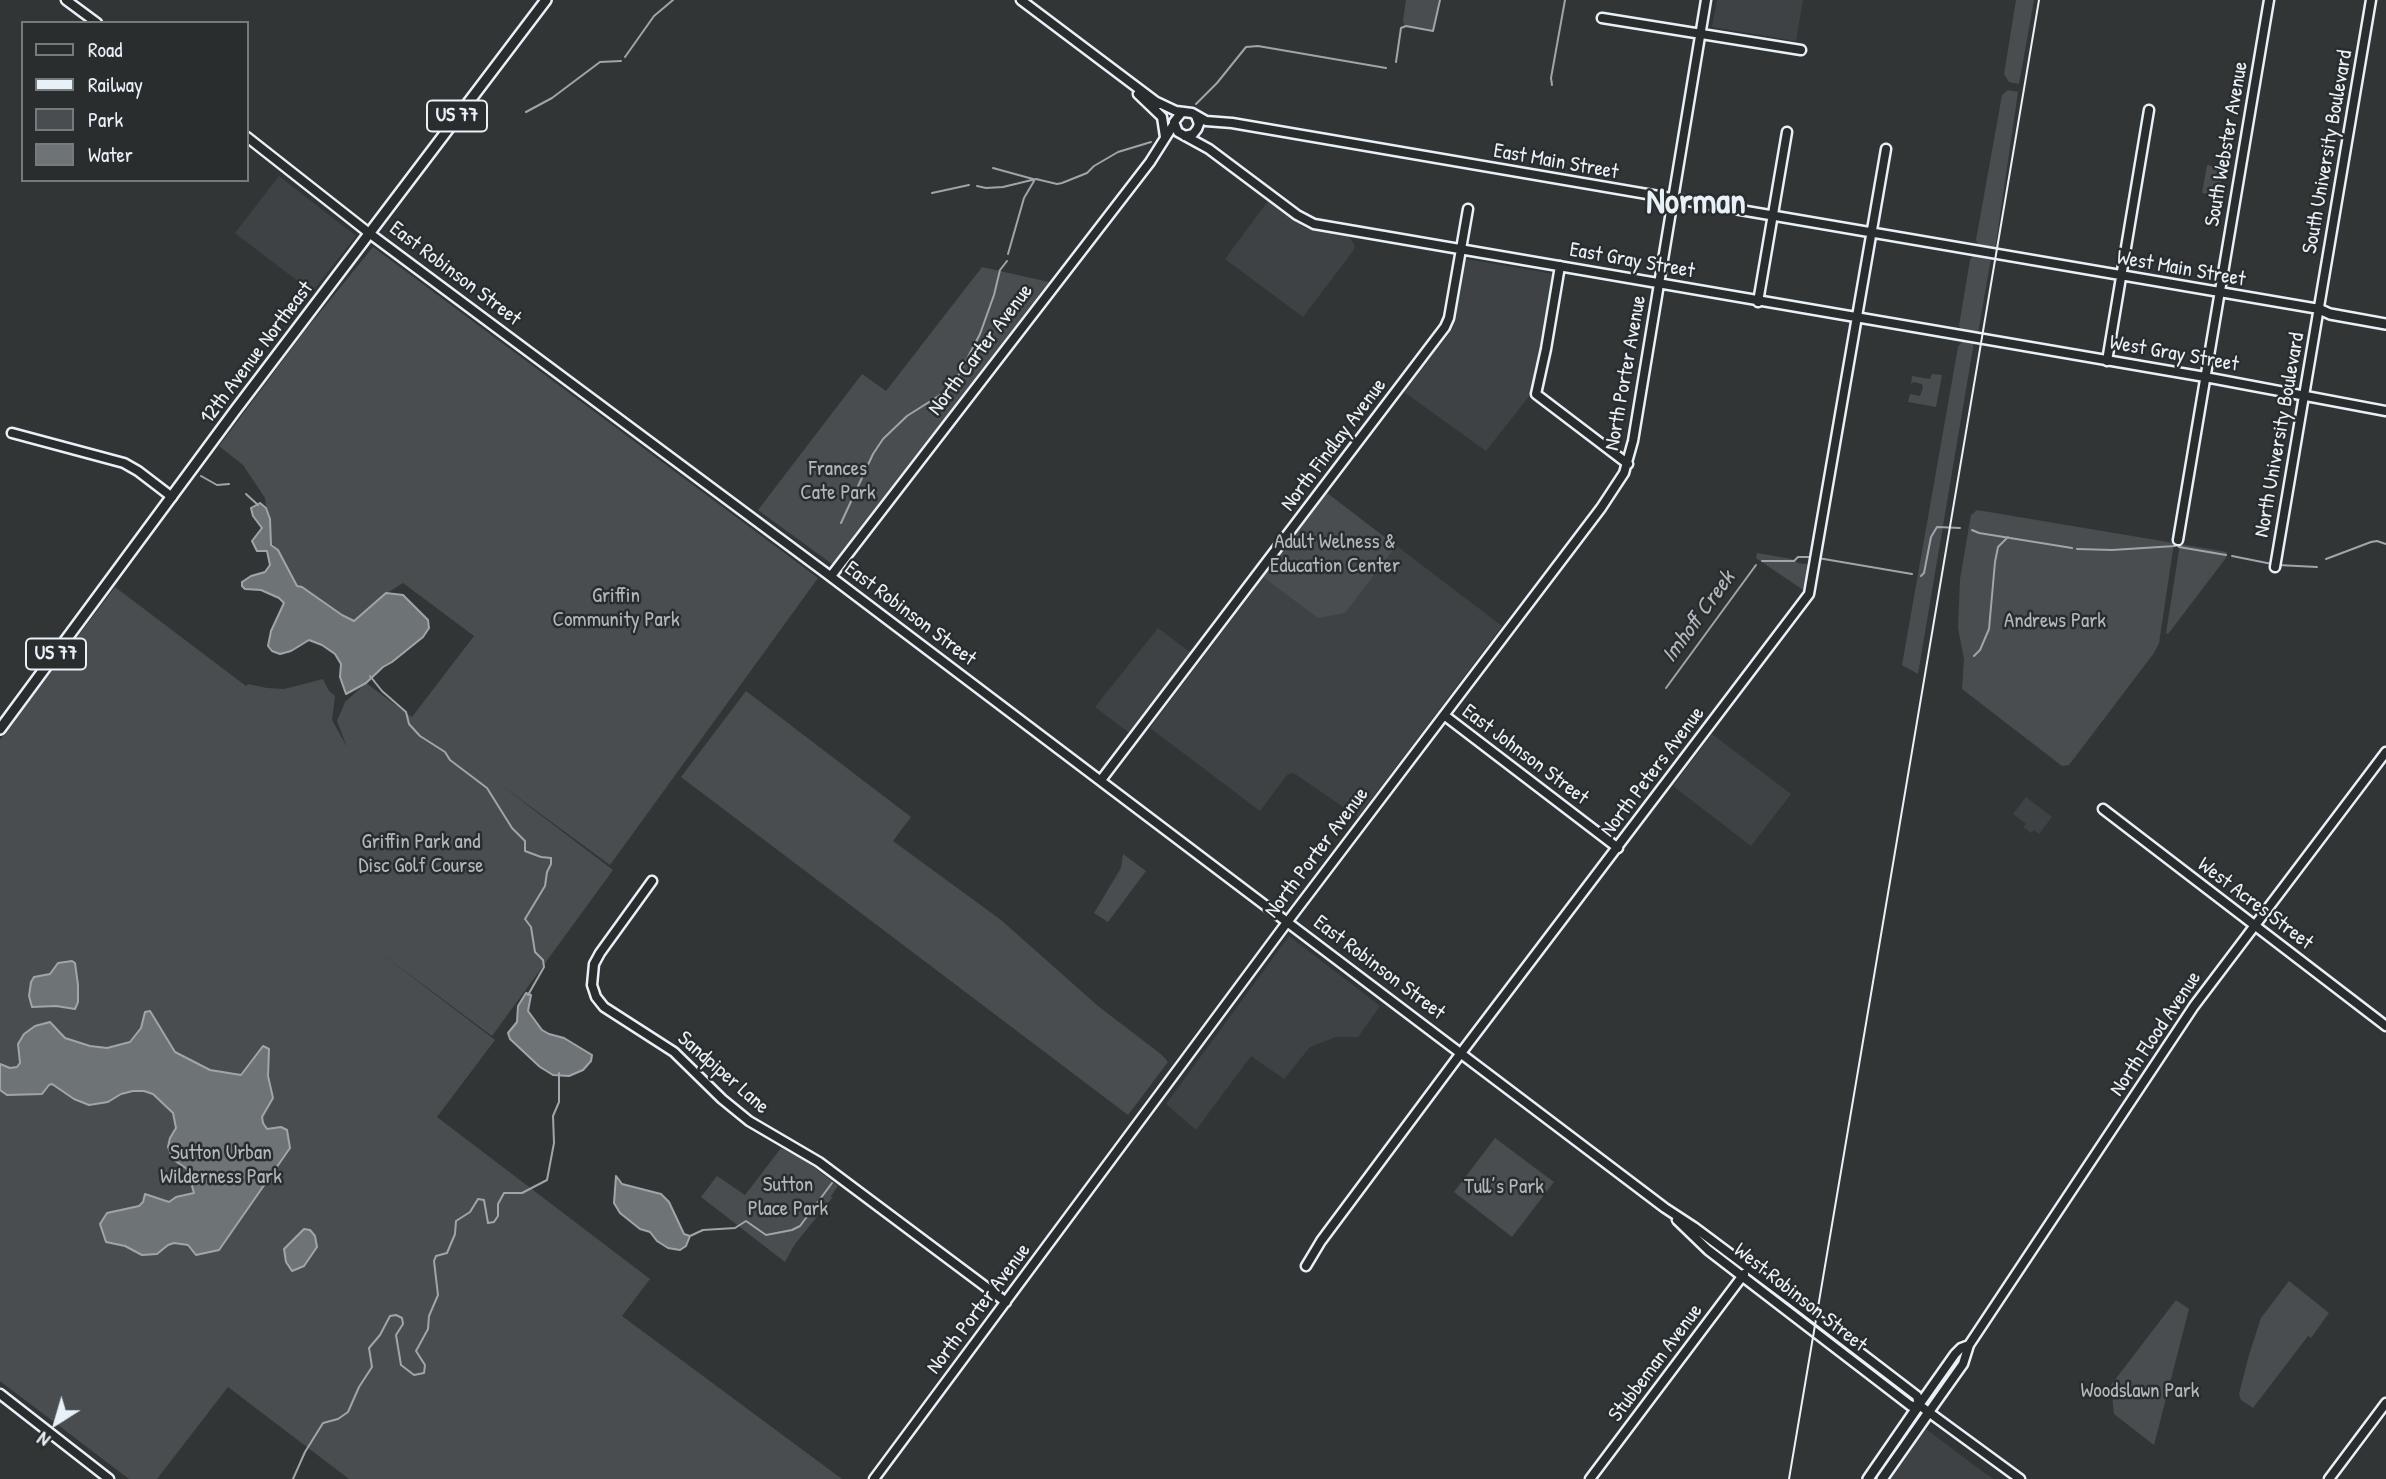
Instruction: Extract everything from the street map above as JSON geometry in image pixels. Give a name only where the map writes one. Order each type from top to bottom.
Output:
[{"type":"main road","name":"12th Avenue Northeast","points":[[0,729],[546,0]]},
{"type":"main road","name":"West Main Street","points":[[2319,309],[2330,314],[2386,324]]},
{"type":"main road","name":"North Flood Avenue","points":[[1868,1479],[1919,1405]]},
{"type":"main road","name":"North Flood Avenue","points":[[1882,1479],[1929,1412]]},
{"type":"street","points":[[66,0],[94,21]]},
{"type":"street","points":[[1021,0],[1157,102],[1195,115],[1199,124],[1197,130]]},
{"type":"street","name":"North Porter Avenue","points":[[874,1479],[1288,921],[1601,508],[1628,464],[1706,0]]},
{"type":"street","name":"South Webster Avenue","points":[[2178,540],[2269,0]]},
{"type":"street","name":"South University Boulevard","points":[[2319,309],[2371,0]]},
{"type":"street","points":[[1602,18],[1801,50]]},
{"type":"street","points":[[1108,66],[1159,113],[1165,128],[1162,145]]},
{"type":"street","points":[[1157,102],[1183,135],[1209,149]]},
{"type":"street","points":[[2108,360],[2149,110]]},
{"type":"street","points":[[1174,123],[1182,112]]},
{"type":"street","name":"East Main Street","points":[[1195,115],[1206,121],[1970,250]]},
{"type":"street","name":"East Main Street","points":[[1197,130],[1220,122]]},
{"type":"street","name":"North Carter Avenue","points":[[831,576],[1162,145],[1174,123]]},
{"type":"street","points":[[1183,135],[1197,130]]},
{"type":"street","points":[[1197,130],[1209,149]]},
{"type":"street","points":[[1758,302],[1787,132]]},
{"type":"street","name":"North Carter Avenue","points":[[1162,145],[1183,135]]},
{"type":"street","name":"East Robinson Street","points":[[248,138],[369,233],[831,576],[1550,1121]]},
{"type":"street","name":"East Gray Street","points":[[1209,149],[1304,219],[1318,225],[1955,334]]},
{"type":"street","name":"North Peters Avenue","points":[[1306,1266],[1321,1241],[1461,1053],[1809,594],[1886,149]]},
{"type":"street","name":"North Findlay Avenue","points":[[1101,780],[1443,331],[1450,318],[1468,209]]},
{"type":"street","name":"West Main Street","points":[[1970,250],[2319,309]]},
{"type":"street","points":[[1560,266],[1536,394],[1628,464]]},
{"type":"street","name":"North University Boulevard","points":[[2275,564],[2319,309]]},
{"type":"street","name":"West Gray Street","points":[[1955,334],[2386,411]]},
{"type":"street","points":[[12,433],[124,463],[172,497]]},
{"type":"street","name":"East Johnson Street","points":[[1444,715],[1618,848]]},
{"type":"street","name":"North Flood Avenue","points":[[1929,1412],[1963,1364],[1969,1345],[2194,1006],[2386,752]]},
{"type":"street","name":"West Acres Street","points":[[2103,809],[2386,1026]]},
{"type":"street","name":"Sandpiper Lane","points":[[652,881],[594,964],[592,985],[596,997],[604,1007],[674,1052],[749,1121],[820,1162],[1006,1302]]},
{"type":"street","name":"West Robinson Street","points":[[1550,1121],[1917,1396],[1919,1405]]},
{"type":"street","name":"West Robinson Street","points":[[1665,1208],[1701,1244],[1742,1277],[1911,1406],[1919,1405],[2020,1479]]},
{"type":"street","name":"Stubbeman Avenue","points":[[1590,1479],[1749,1268]]},
{"type":"street","name":"North Flood Avenue","points":[[1919,1405],[1955,1354],[1969,1345]]},
{"type":"street","points":[[0,1394],[109,1479]]},
{"type":"street","points":[[2329,1479],[2386,1403]]},
{"type":"shaded area","points":[[1717,0],[1803,0],[1796,41],[1712,27]]},
{"type":"shaded area","points":[[279,176],[356,236],[312,292],[235,233]]},
{"type":"shaded area","points":[[1268,201],[1305,228],[1348,235],[1355,246],[1303,317],[1225,259]]},
{"type":"shaded area","points":[[1465,259],[1554,274],[1534,390],[1486,451],[1404,392],[1453,328]]},
{"type":"shaded area","points":[[1327,493],[1502,626],[1358,817],[1292,773],[1287,775],[1260,811],[1150,728]]},
{"type":"shaded area","points":[[1158,628],[1195,656],[1132,735],[1095,707]]},
{"type":"shaded area","points":[[1712,734],[1791,794],[1751,846],[1673,786]]},
{"type":"shaded area","points":[[2026,797],[2052,817],[2039,834],[2034,830],[2031,833],[2023,827],[2026,824],[2013,814]]},
{"type":"shaded area","points":[[1289,936],[1380,1006],[1358,1037],[1336,1037],[1310,1047],[1284,1079],[1251,1056],[1196,1130],[1166,1104]]},
{"type":"shaded area","points":[[1926,1429],[1983,1472],[1994,1479],[1886,1479]]},
{"type":"green space","points":[[1406,0],[1439,0],[1433,30],[1404,25]]},
{"type":"green space","points":[[2016,0],[2034,0],[2019,84],[2009,82],[2004,74]]},
{"type":"green space","points":[[2008,90],[2018,92],[1995,250],[1979,246],[1976,240],[2002,95]]},
{"type":"green space","points":[[2207,165],[2223,168],[2219,196],[2202,193]]},
{"type":"green space","points":[[373,247],[818,578],[610,865],[497,782],[613,870],[492,1036],[374,948],[495,1040],[437,1117],[650,1279],[622,1316],[842,1479],[349,1479],[228,1387],[157,1479],[129,1479],[0,1381],[0,740],[115,587],[246,686],[248,684],[284,689],[323,679],[335,696],[332,720],[347,747],[337,721],[345,702],[366,683],[412,717],[474,636],[403,583],[384,595],[354,621],[297,586],[271,542],[265,498],[243,465],[219,446],[304,332]]},
{"type":"green space","points":[[1973,256],[1991,258],[1978,333],[1962,330],[1959,326],[1970,260]]},
{"type":"green space","name":"Frances Cate Park","points":[[982,267],[1049,282],[832,564],[758,510],[862,374],[886,391]]},
{"type":"green space","points":[[1963,340],[1974,342],[1918,674],[1902,665],[1958,347]]},
{"type":"green space","points":[[1932,374],[1942,375],[1936,407],[1908,402],[1910,394],[1920,396],[1923,388],[1922,384],[1913,382],[1911,385],[1912,376],[1930,379]]},
{"type":"green space","name":"Adult Welness & Education Center","points":[[1327,493],[1396,546],[1345,613],[1318,618],[1263,577]]},
{"type":"green space","name":"Andrews Park","points":[[1977,510],[2174,543],[2159,643],[2069,765],[2062,766],[1962,689],[1964,659],[1958,628],[1960,579],[1971,515]]},
{"type":"green space","name":"Andrews Park","points":[[2180,544],[2227,552],[2226,558],[2168,634],[2166,633]]},
{"type":"green space","points":[[1757,553],[1811,565],[1806,592],[1756,558]]},
{"type":"green space","points":[[746,691],[911,817],[893,841],[1001,920],[1098,1006],[1162,1055],[1168,1062],[1128,1115],[681,777]]},
{"type":"green space","points":[[1123,854],[1146,871],[1108,922],[1094,913],[1121,868]]},
{"type":"green space","name":"Tull’s Park","points":[[1495,1138],[1554,1182],[1512,1237],[1454,1192]]},
{"type":"green space","name":"Sutton Place Park","points":[[781,1148],[806,1161],[838,1186],[785,1262],[701,1197],[717,1176],[745,1195]]},
{"type":"green space","name":"Woodslawn Park","points":[[2289,1281],[2329,1313],[2253,1408],[2241,1400],[2239,1394],[2249,1355],[2261,1318]]},
{"type":"green space","name":"Woodslawn Park","points":[[2176,1300],[2189,1309],[2154,1445],[2114,1414],[2111,1385]]},
{"type":"water","points":[[260,503],[266,508],[270,519],[271,545],[278,550],[297,586],[354,621],[386,593],[403,595],[428,620],[429,628],[423,637],[366,683],[346,694],[340,677],[341,664],[335,654],[322,645],[309,640],[291,651],[280,654],[272,651],[268,646],[271,631],[284,603],[261,590],[245,589],[242,586],[242,582],[265,572],[270,565],[267,551],[257,551],[252,541],[262,528],[253,516],[251,508]]},
{"type":"water","points":[[58,963],[75,963],[78,985],[78,1002],[75,1009],[56,1006],[32,1007],[29,996],[34,977],[50,974]]},
{"type":"water","points":[[526,993],[531,995],[528,1011],[542,1030],[564,1038],[592,1055],[591,1061],[583,1070],[569,1076],[553,1075],[540,1067],[510,1039],[508,1033],[517,1022],[518,1006]]},
{"type":"water","points":[[150,1011],[175,1052],[210,1070],[241,1075],[263,1046],[269,1049],[268,1076],[273,1098],[262,1117],[263,1123],[267,1129],[281,1127],[287,1130],[290,1148],[219,1250],[196,1255],[188,1245],[174,1243],[157,1254],[142,1255],[125,1246],[106,1242],[100,1224],[107,1213],[139,1206],[145,1194],[169,1202],[176,1197],[194,1193],[187,1169],[174,1160],[168,1147],[176,1128],[173,1113],[153,1094],[133,1091],[108,1102],[89,1105],[74,1099],[52,1084],[42,1094],[7,1095],[0,1090],[0,1064],[10,1068],[17,1067],[20,1063],[18,1044],[24,1034],[35,1026],[50,1022],[65,1038],[107,1048],[130,1042],[141,1028],[145,1012]]},
{"type":"water","points":[[616,1176],[622,1184],[661,1194],[669,1202],[684,1234],[690,1236],[686,1246],[680,1250],[668,1248],[650,1232],[640,1229],[620,1213],[614,1203]]},
{"type":"water","points":[[304,1229],[310,1230],[315,1236],[317,1247],[304,1266],[292,1271],[286,1262],[284,1249]]},
{"type":"waterway","points":[[625,57],[654,16],[673,0]]},
{"type":"waterway","points":[[1396,62],[1401,28],[1406,26],[1433,31],[1440,0]]},
{"type":"waterway","points":[[1552,85],[1565,0]]},
{"type":"waterway","points":[[1196,104],[1246,47],[1258,46],[1386,68]]},
{"type":"waterway","points":[[526,112],[552,98],[600,62],[621,61]]},
{"type":"waterway","points":[[977,186],[1003,187],[1036,179],[1062,183],[1087,173],[1118,152],[1151,142]]},
{"type":"waterway","points":[[993,168],[1033,179]]},
{"type":"waterway","points":[[1008,254],[1024,198],[1034,181]]},
{"type":"waterway","points":[[932,193],[969,185]]},
{"type":"waterway","points":[[841,523],[873,454],[883,439],[907,416],[954,384],[980,334],[1000,270],[1007,261]]},
{"type":"waterway","points":[[201,476],[217,485],[229,484]]},
{"type":"waterway","points":[[246,494],[258,505]]},
{"type":"waterway","name":"Imhoff Creek","points":[[1921,576],[1924,573],[1931,537],[1937,527],[1960,528]]},
{"type":"waterway","name":"Imhoff Creek","points":[[1972,530],[2072,548]]},
{"type":"waterway","points":[[1974,656],[1980,650],[1989,629],[1998,547],[2008,537]]},
{"type":"waterway","name":"Imhoff Creek","points":[[2326,559],[2371,542],[2386,544]]},
{"type":"waterway","name":"Imhoff Creek","points":[[2077,549],[2175,546]]},
{"type":"waterway","name":"Imhoff Creek","points":[[2179,547],[2226,555]]},
{"type":"waterway","name":"Imhoff Creek","points":[[2232,556],[2272,564]]},
{"type":"waterway","name":"Imhoff Creek","points":[[1762,561],[1794,561],[1798,557],[1812,557]]},
{"type":"waterway","name":"Imhoff Creek","points":[[1818,558],[1912,574]]},
{"type":"waterway","name":"Imhoff Creek","points":[[1666,688],[1756,565]]},
{"type":"waterway","name":"Imhoff Creek","points":[[2278,565],[2317,567]]},
{"type":"waterway","points":[[370,676],[382,691],[406,712],[409,724],[420,736],[445,752],[450,760],[487,788],[512,828],[525,841],[525,851],[551,858],[545,886],[525,919],[531,927],[535,952],[543,960],[544,967],[528,995]]},
{"type":"waterway","points":[[293,1479],[305,1452],[323,1423],[338,1419],[348,1412],[372,1367],[369,1348],[390,1316],[402,1318],[403,1324],[396,1335],[401,1365],[414,1375],[424,1373],[425,1365],[416,1351],[428,1329],[429,1316],[438,1295],[434,1261],[436,1256],[447,1253],[455,1234],[456,1221],[470,1212],[478,1199],[484,1200],[488,1223],[494,1222],[504,1193],[522,1193],[547,1180],[554,1143],[553,1116],[559,1102],[559,1073]]},
{"type":"waterway","points":[[690,1236],[703,1230],[735,1228],[746,1221],[766,1235],[792,1230],[800,1226],[832,1183]]},
{"type":"railway","points":[[1789,1479],[2039,0]]},
{"type":"district","name":"Norman","points":[[1696,204]]},
{"type":"park label","name":"Griffin Community Park","points":[[616,608]]},
{"type":"park label","name":"Griffin Park and Disc Golf Course","points":[[421,854]]},
{"type":"park label","name":"Sutton Urban Wilderness Park","points":[[221,1165]]}]
